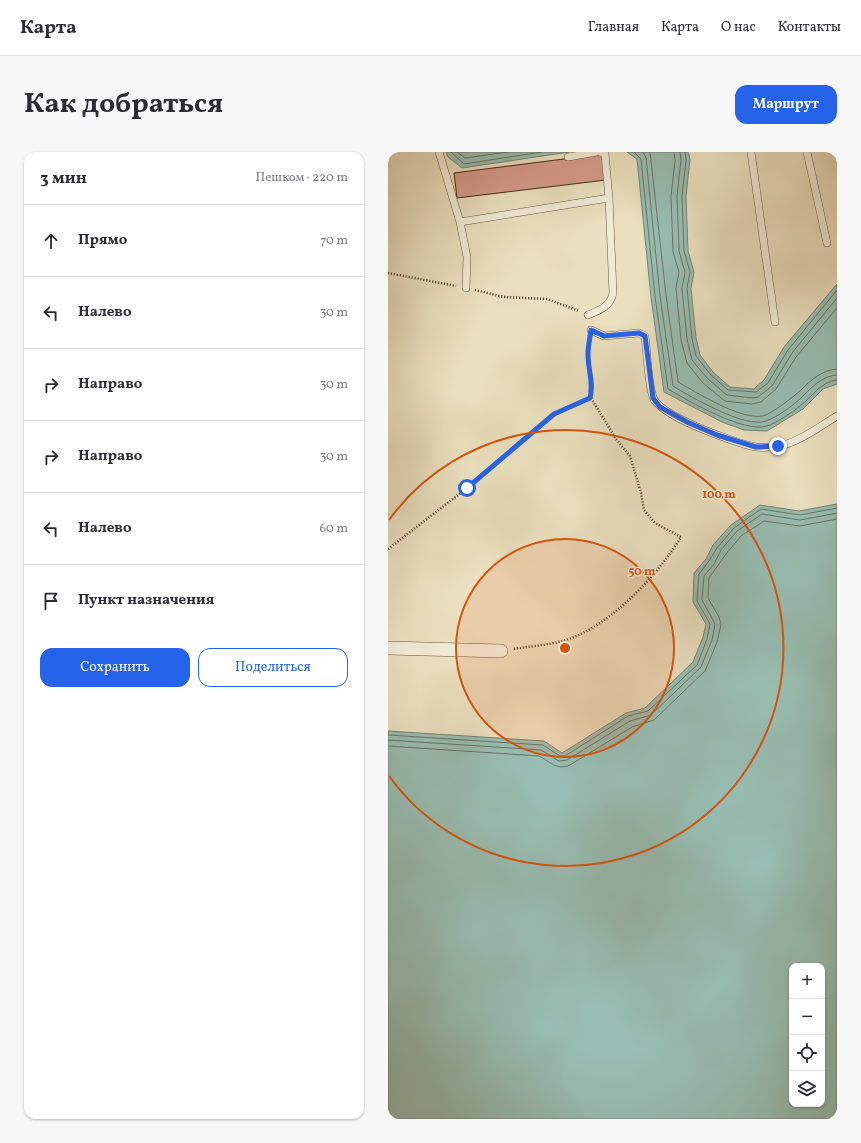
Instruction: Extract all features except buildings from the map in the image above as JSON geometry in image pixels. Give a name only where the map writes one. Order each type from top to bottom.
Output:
[{"type":"street","points":[[388,648],[500,651]]},
{"type":"lane","points":[[439,152],[460,222],[467,257],[466,288]]},
{"type":"lane","points":[[568,157],[596,152]]},
{"type":"lane","points":[[588,316],[605,308],[611,301],[613,293],[609,198],[605,154],[601,152]]},
{"type":"lane","points":[[751,152],[775,322]]},
{"type":"lane","points":[[807,152],[827,243]]},
{"type":"lane","points":[[460,222],[609,198]]},
{"type":"lane","points":[[591,330],[604,336],[639,333],[645,336],[653,398],[660,407],[687,422],[717,435],[756,447],[778,446],[792,443],[837,416]]},
{"type":"path","points":[[388,273],[504,297],[547,299],[588,316]]},
{"type":"path","points":[[500,651],[566,640],[604,621],[643,586],[668,558],[681,537],[655,523],[644,510],[641,493],[630,456],[616,439],[590,398],[593,386],[589,373],[588,353],[591,330]]},
{"type":"path","points":[[388,549],[467,488],[554,414],[590,398]]},
{"type":"water","points":[[446,152],[569,152],[462,168],[448,157]]},
{"type":"water","points":[[627,152],[688,152],[690,159],[686,196],[688,251],[694,272],[691,288],[696,338],[700,355],[713,372],[730,387],[754,389],[764,380],[784,347],[837,284],[837,384],[823,389],[803,409],[767,431],[744,430],[722,422],[664,392],[651,297],[637,159]]},
{"type":"water","points":[[837,504],[837,1119],[388,1119],[388,731],[544,741],[562,753],[626,713],[645,708],[693,662],[703,637],[706,624],[693,602],[694,573],[706,559],[713,545],[731,525],[760,505],[799,511]]},
{"type":"route","points":[[467,488],[554,414],[590,398],[593,386],[589,373],[588,353],[591,330],[604,336],[632,333],[639,333],[645,336],[653,398],[660,407],[687,422],[717,435],[756,447],[778,446]]}]
